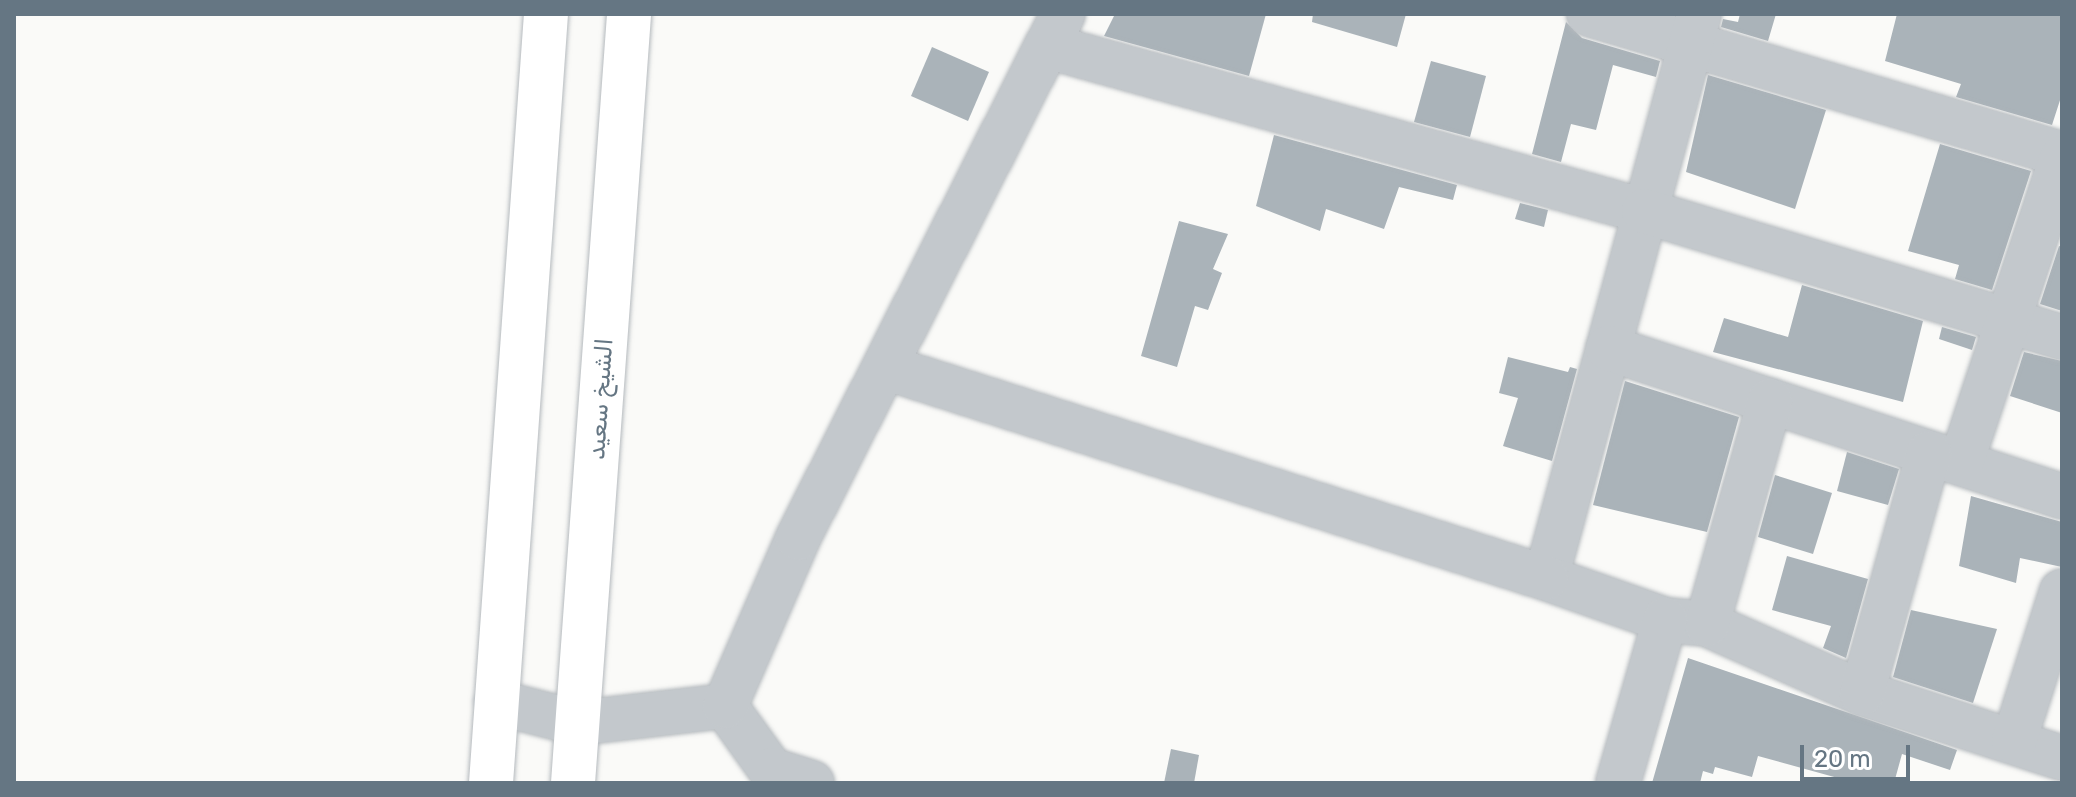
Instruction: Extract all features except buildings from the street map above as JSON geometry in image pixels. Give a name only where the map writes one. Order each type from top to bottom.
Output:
[{"type":"main road","points":[[491,783],[546,14]]},
{"type":"main road","name":"الشيخ سعيد","points":[[573,783],[629,14]]},
{"type":"street","points":[[1589,14],[1695,28],[2062,156],[2007,320],[1945,458],[1862,693]]},
{"type":"street","points":[[1546,578],[1695,28]]},
{"type":"street","points":[[725,706],[798,538],[1055,30],[2062,337]]},
{"type":"street","points":[[1608,348],[2062,496]]},
{"type":"street","points":[[885,367],[1686,622],[1862,693],[2062,758]]},
{"type":"street","points":[[1618,783],[1686,622],[1770,401]]},
{"type":"street","points":[[2014,741],[2062,591]]},
{"type":"street","points":[[496,702],[578,723],[725,706]]},
{"type":"street","points":[[725,706],[771,770],[812,783]]}]
